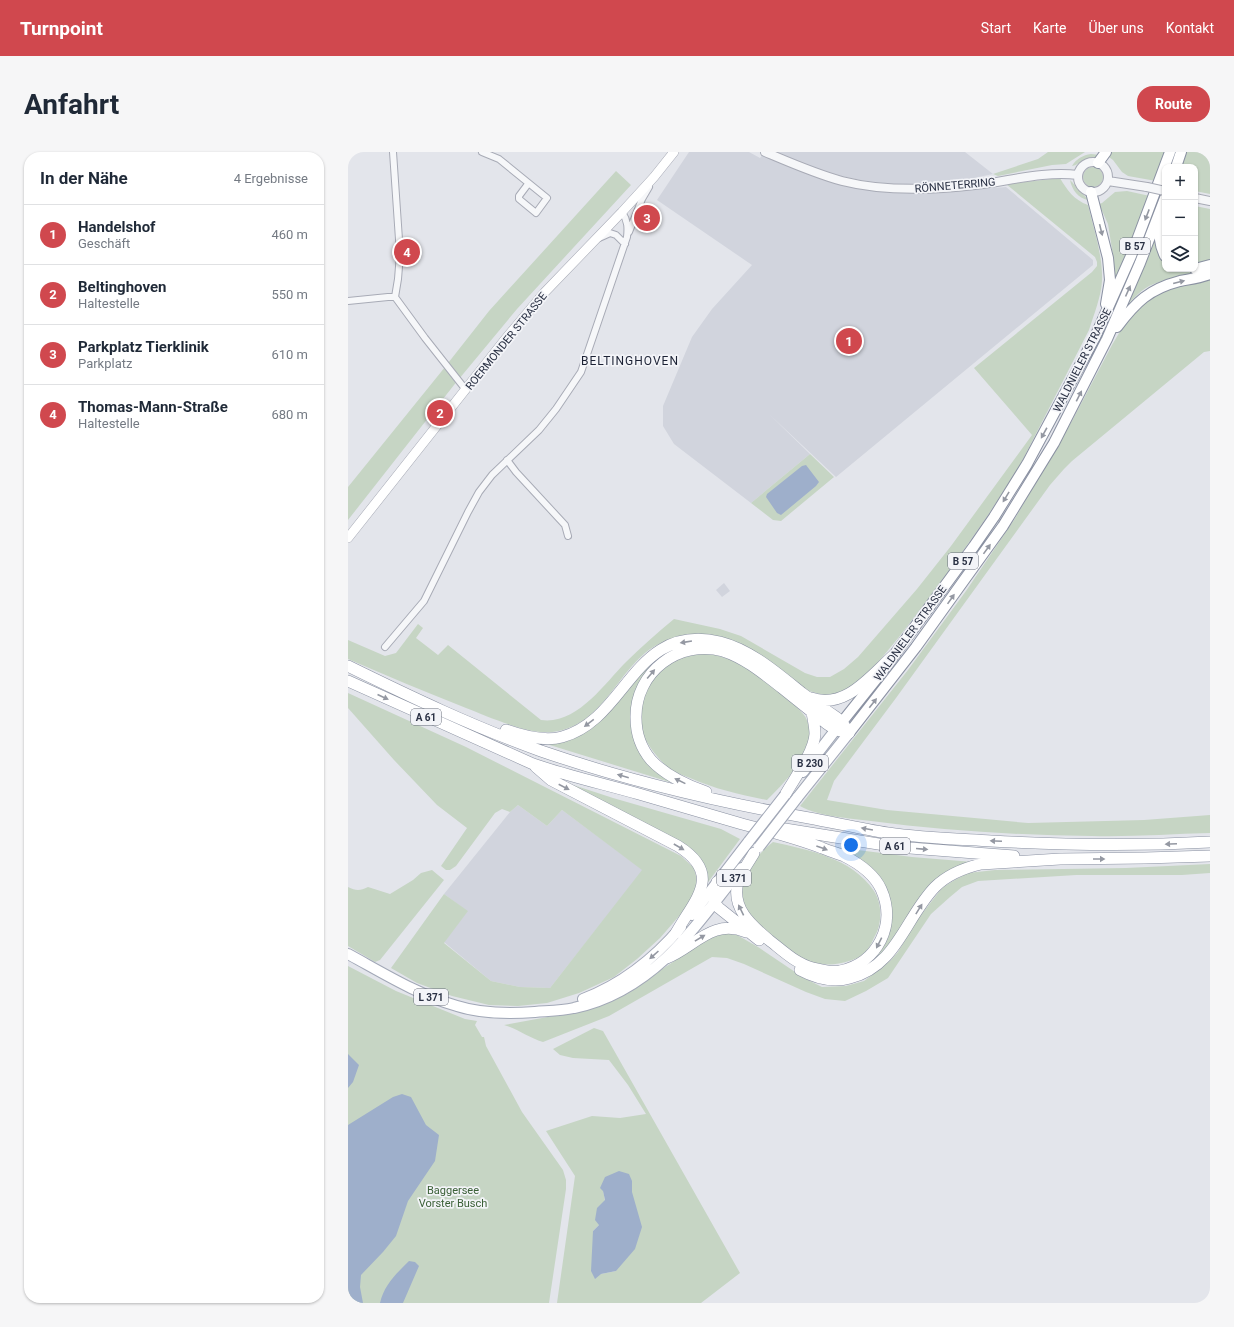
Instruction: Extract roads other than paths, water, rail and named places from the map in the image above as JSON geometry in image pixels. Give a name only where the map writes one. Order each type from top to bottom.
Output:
[{"type":"highway","points":[[455,716],[486,723],[530,737],[562,737],[584,727],[599,714],[638,668],[650,657],[667,647],[693,640],[719,642],[749,654],[770,668],[807,697],[849,733]]},
{"type":"highway","points":[[756,809],[697,789],[674,778],[650,759],[642,745],[637,731],[637,700],[648,676],[655,668],[672,656],[701,648],[712,649],[734,655],[753,666],[827,724],[839,726]]},
{"type":"highway","points":[[807,697],[815,700],[828,700],[841,697],[862,685],[894,655]]},
{"type":"highway","name":"A 61","points":[[348,666],[486,730],[541,751],[659,787],[756,809],[889,833],[948,839],[1065,844],[1149,845],[1210,842]]},
{"type":"highway","name":"A 61","points":[[348,681],[533,764],[731,821],[897,847],[1060,859],[1210,856]]},
{"type":"highway","points":[[785,795],[813,745],[815,733],[812,712]]},
{"type":"highway","points":[[533,764],[551,780],[678,846],[692,856],[701,871],[702,888],[698,898],[676,933]]},
{"type":"highway","points":[[731,821],[803,841],[843,856],[865,870],[874,878],[884,898],[887,911],[886,926],[875,950],[866,960],[852,968],[838,972],[812,968],[782,951],[757,930],[742,913],[737,898],[740,876],[757,850]]},
{"type":"highway","points":[[717,882],[714,903],[752,936],[786,961],[804,972],[818,978],[843,980],[859,976],[873,969],[886,957],[899,940],[923,902],[935,887],[946,878],[957,872],[981,864],[1060,859]]},
{"type":"highway","points":[[667,958],[677,954],[695,940],[709,932],[721,929],[737,929],[752,936]]},
{"type":"main road","name":"ROERMONDER STRASSE","points":[[348,538],[503,342],[544,293],[622,212],[654,177],[674,152]]},
{"type":"main road","points":[[1098,162],[1106,152]]},
{"type":"main road","name":"WALDNIELER STRASSE","points":[[555,1010],[613,986],[654,956],[676,933],[894,655],[994,517],[1030,458],[1095,337],[1131,256],[1170,152]]},
{"type":"main road","points":[[1177,164],[1181,152]]},
{"type":"main road","points":[[1091,192],[1108,258],[1110,280],[1106,305],[1095,337]]},
{"type":"main road","name":"WALDNIELER STRASSE","points":[[348,954],[417,991],[457,1007],[484,1012],[504,1013],[522,1013],[573,1008],[591,1003],[617,993],[643,977],[667,958],[684,940],[757,850],[916,647],[1003,526],[1054,443],[1107,339],[1140,263],[1162,207]]},
{"type":"main road","points":[[1162,217],[1159,239],[1162,249]]},
{"type":"main road","points":[[1198,268],[1210,265]]},
{"type":"main road","points":[[1107,339],[1127,313],[1154,290],[1210,274]]},
{"type":"street","points":[[392,152],[400,254],[395,297],[466,390]]},
{"type":"street","points":[[482,152],[499,159],[547,198],[536,213],[519,199],[519,196],[528,184]]},
{"type":"street","name":"RÖNNETERRING","points":[[765,152],[821,175],[844,181],[885,188],[928,190],[994,183],[1039,175],[1063,173],[1078,175]]},
{"type":"street","points":[[1098,162],[1102,164],[1107,172],[1107,185],[1100,191],[1091,192],[1082,188],[1078,175],[1083,166],[1088,163],[1098,162]]},
{"type":"street","points":[[386,647],[424,601],[479,492],[492,475],[539,430],[556,409],[581,372],[627,237],[642,199],[654,177]]},
{"type":"street","points":[[1108,180],[1162,190]]},
{"type":"street","points":[[1198,199],[1210,202]]},
{"type":"street","points":[[622,212],[626,217],[628,225],[627,237]]},
{"type":"street","points":[[598,238],[610,233],[616,235],[625,244]]},
{"type":"street","points":[[348,301],[395,297]]},
{"type":"street","points":[[507,460],[564,525],[568,536]]},
{"type":"water","points":[[806,465],[819,482],[781,515],[777,513],[766,497],[767,494],[802,466]]},
{"type":"water","points":[[348,1054],[359,1065],[353,1082],[348,1088]]},
{"type":"water","points":[[402,1094],[411,1097],[426,1125],[439,1135],[435,1161],[408,1201],[396,1236],[361,1275],[360,1287],[363,1303],[348,1303],[348,1125],[393,1097]]},
{"type":"water","points":[[619,1171],[629,1174],[632,1181],[632,1192],[642,1227],[635,1249],[616,1271],[601,1274],[595,1279],[591,1271],[593,1231],[599,1225],[595,1220],[597,1208],[605,1200],[603,1191],[600,1188],[605,1177]]},
{"type":"water","points":[[409,1261],[415,1262],[419,1266],[403,1303],[380,1303],[384,1291],[388,1285],[395,1275]]},
{"type":"place","name":"Parkplatz Tierklinik","points":[[647,218]]},
{"type":"place","name":"Thomas-Mann-Straße","points":[[407,252]]},
{"type":"place","name":"Handelshof","points":[[849,341]]},
{"type":"place","name":"Beltinghoven","points":[[440,413]]},
{"type":"district","name":"BELTINGHOVEN","points":[[630,361]]},
{"type":"park label","name":"Baggersee Vorster Busch","points":[[453,1196]]}]
